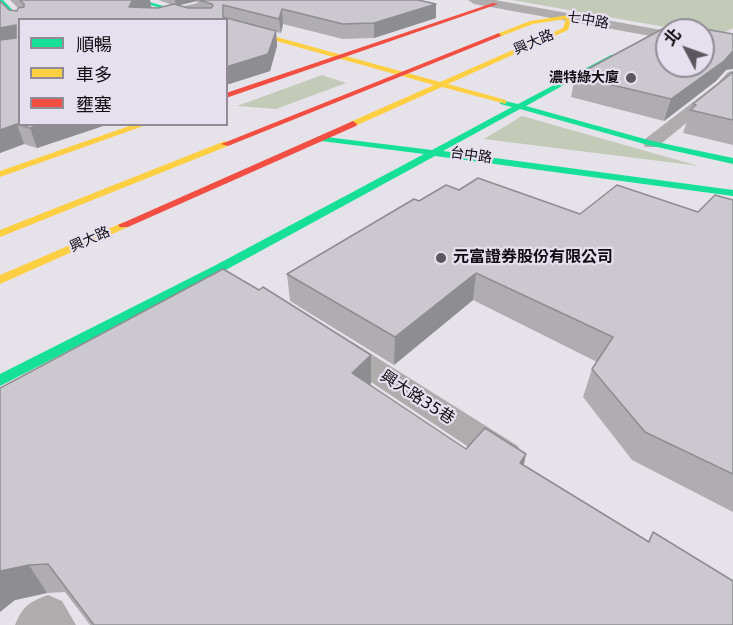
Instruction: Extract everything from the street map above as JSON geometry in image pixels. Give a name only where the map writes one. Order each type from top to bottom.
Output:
[{"type":"street","points":[[0,0],[18,18]]},
{"type":"street","points":[[137,0],[200,18]]},
{"type":"street","points":[[149,18],[228,0]]},
{"type":"street","name":"七中路","points":[[474,0],[655,33]]},
{"type":"street","points":[[228,95],[495,4]]},
{"type":"street","name":"興大路","points":[[0,234],[532,22],[569,17],[566,29],[0,280]]},
{"type":"street","points":[[228,26],[651,143],[733,162]]},
{"type":"street","points":[[0,381],[218,269],[630,47],[655,37]]},
{"type":"street","points":[[0,174],[140,126]]},
{"type":"street","name":"台中路","points":[[230,127],[436,152],[733,193]]},
{"type":"lane","points":[[651,143],[723,86],[733,75]]},
{"type":"lane","points":[[218,269],[248,288]]},
{"type":"lane","name":"興大路35巷","points":[[317,333],[527,468]]},
{"type":"lane","points":[[36,625],[48,615],[55,625]]},
{"type":"green space","points":[[512,0],[733,0],[733,28],[718,36],[715,35],[715,18],[655,18],[655,25]]},
{"type":"green space","points":[[322,75],[346,83],[276,109],[237,106]]},
{"type":"green space","points":[[522,116],[699,166],[484,139]]},
{"type":"building","points":[[20,0],[137,0],[132,1],[129,7],[158,8],[174,4],[188,8],[211,8],[213,6],[199,0],[418,0],[436,4],[374,23],[343,24],[282,9],[279,19],[223,5],[223,17],[227,18],[18,18],[18,124],[0,130],[0,40],[16,38],[16,25],[0,28],[0,1],[9,10],[17,11],[18,8],[24,7]]},
{"type":"building","points":[[228,18],[276,31],[268,54],[228,66]]},
{"type":"building","points":[[715,31],[733,34],[733,51],[715,67]]},
{"type":"building","points":[[655,33],[655,78],[700,78],[671,99],[575,76]]},
{"type":"building","points":[[733,72],[733,120],[690,110],[696,105],[693,104]]},
{"type":"building","points":[[478,178],[580,214],[617,185],[698,212],[715,195],[733,200],[733,474],[645,432],[592,369],[613,337],[476,273],[395,337],[287,274],[414,199],[419,201],[446,185],[459,190]]},
{"type":"building","points":[[223,269],[259,290],[263,287],[371,355],[352,373],[466,449],[485,428],[526,454],[520,463],[649,542],[653,532],[733,581],[733,625],[94,625],[48,564],[0,571],[0,388]]},
{"type":"traffic: fast","points":[[0,0],[18,18]]},
{"type":"traffic: fast","points":[[137,0],[200,18]]},
{"type":"traffic: fast","points":[[0,381],[218,269],[613,56]]},
{"type":"traffic: fast","points":[[503,102],[651,143],[733,161]]},
{"type":"traffic: fast","points":[[321,138],[733,193]]},
{"type":"traffic: slow","points":[[353,124],[566,29],[569,17],[532,22],[499,35]]},
{"type":"traffic: slow","points":[[228,26],[503,102]]},
{"type":"traffic: slow","points":[[0,174],[139,126]]},
{"type":"traffic: slow","points":[[0,234],[225,144]]},
{"type":"traffic: slow","points":[[0,280],[124,225]]},
{"type":"traffic: jam","points":[[228,95],[495,4]]},
{"type":"traffic: jam","points":[[225,144],[499,35]]},
{"type":"traffic: jam","points":[[124,225],[353,124]]},
{"type":"place","name":"濃特綠大廈","points":[[631,78]]},
{"type":"place","name":"元富證券股份有限公司","points":[[441,258]]}]
